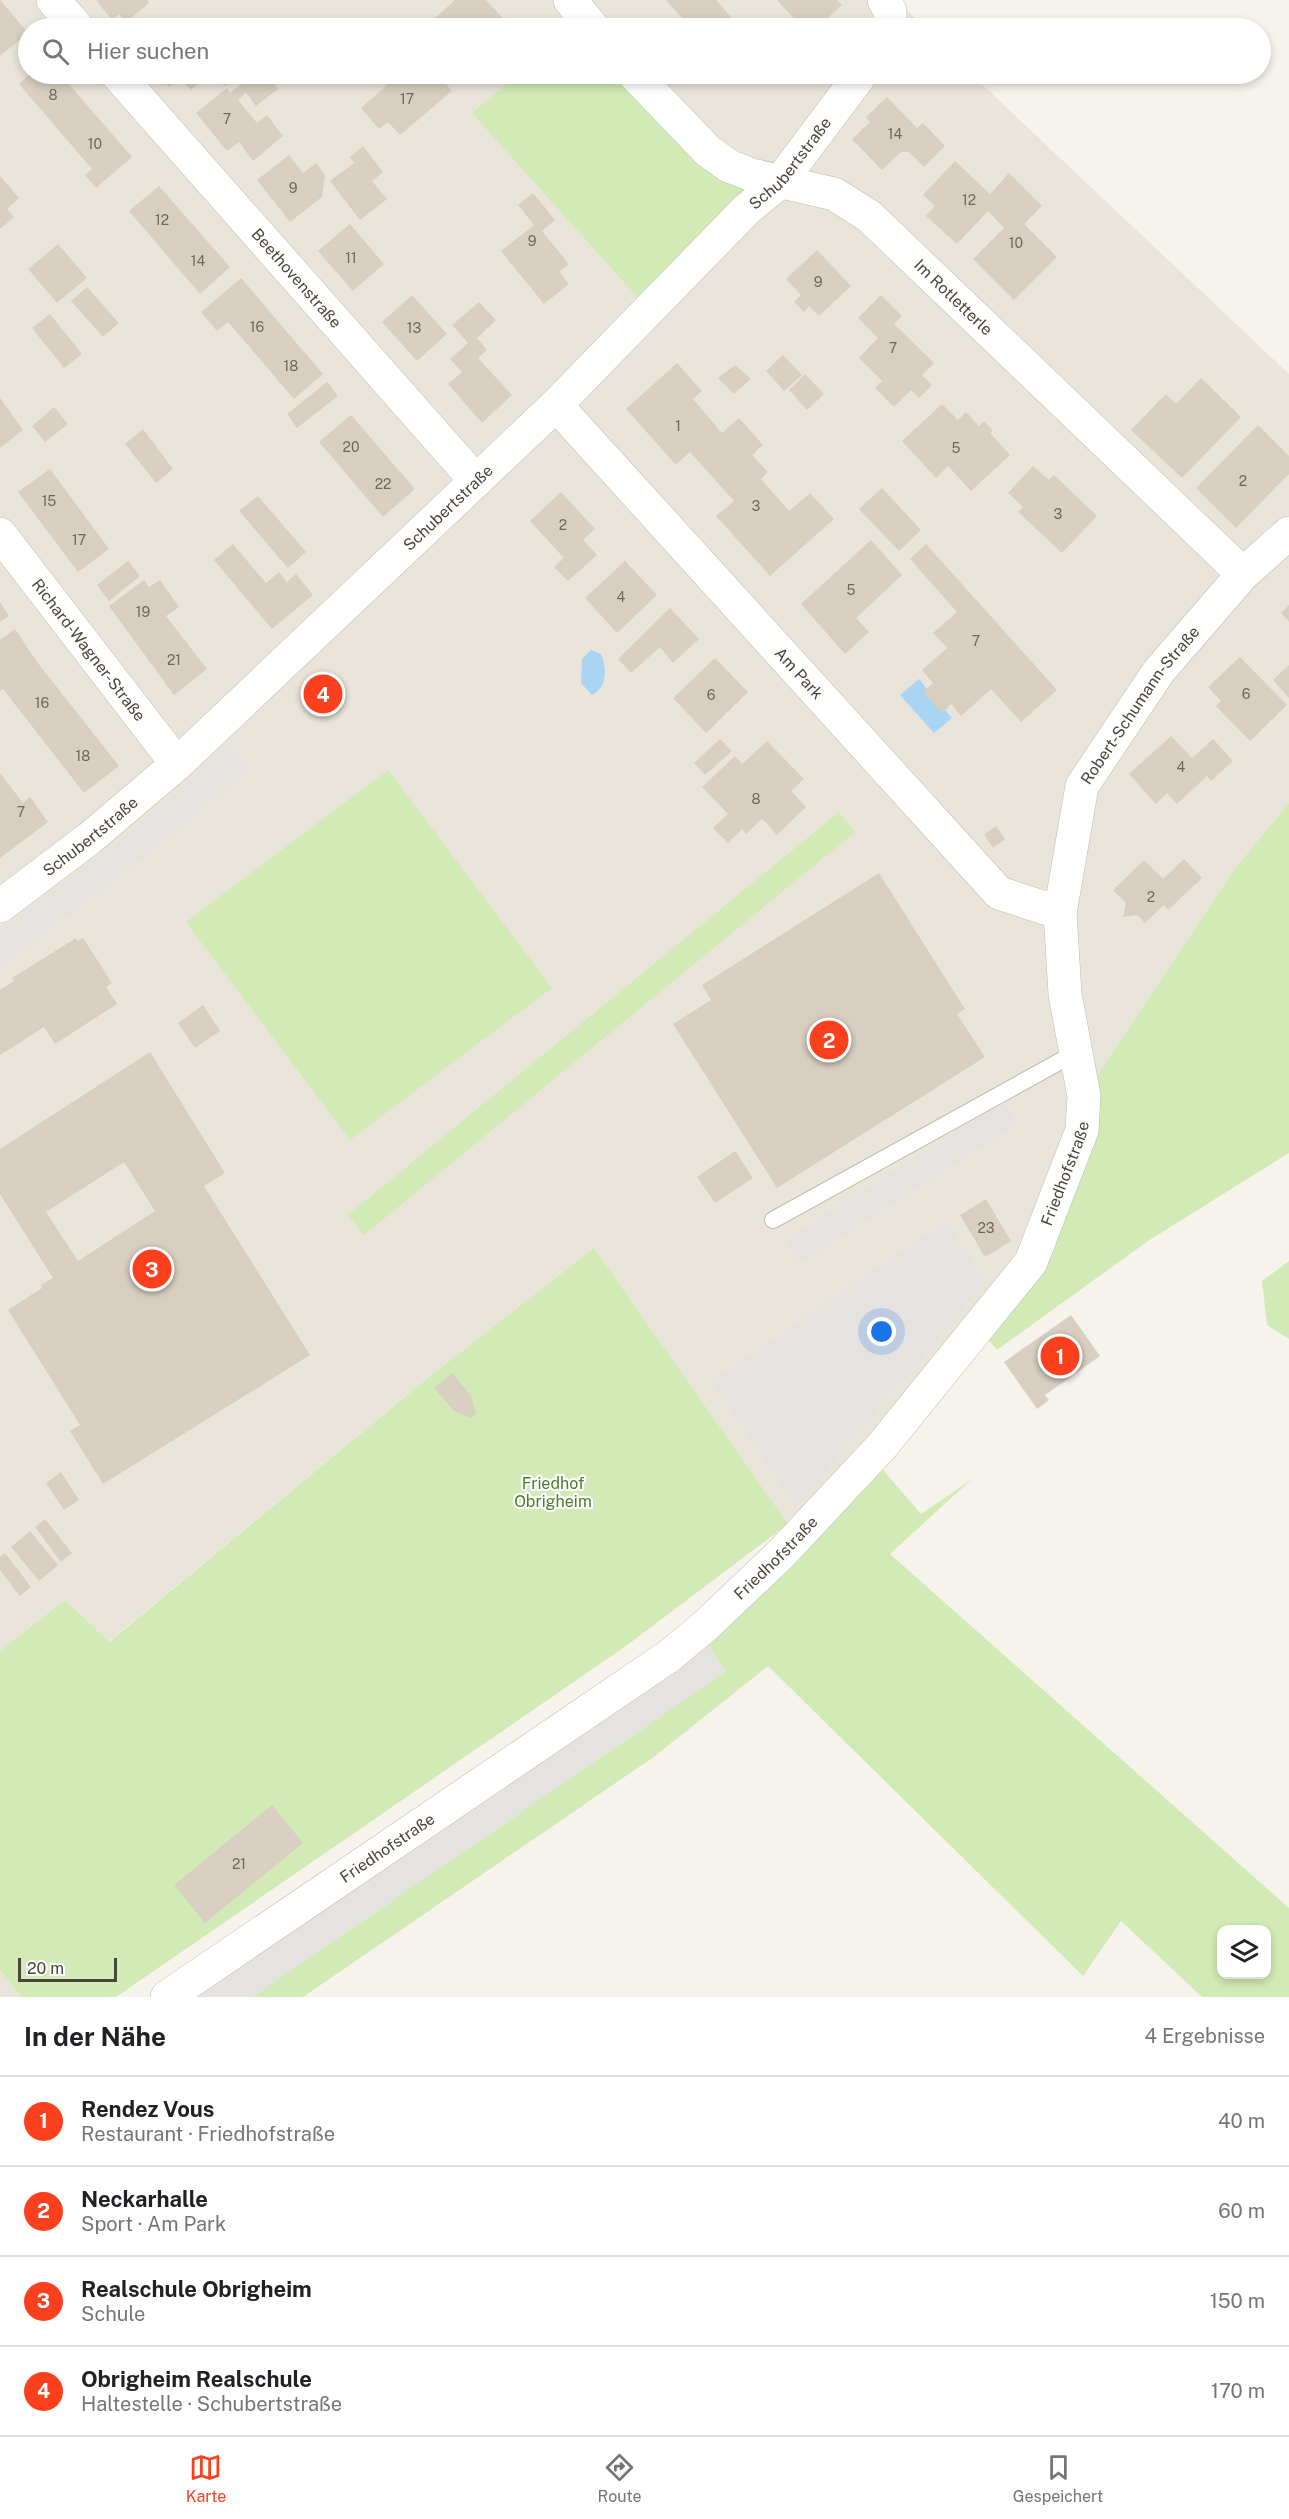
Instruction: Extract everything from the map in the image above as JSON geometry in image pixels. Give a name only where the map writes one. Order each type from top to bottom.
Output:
[{"type":"street","points":[[53,0],[69,18]]},
{"type":"street","points":[[570,0],[585,18]]},
{"type":"street","points":[[885,0],[890,11],[890,18]]},
{"type":"street","name":"Beethovenstraße","points":[[126,84],[476,481]]},
{"type":"street","name":"Im Rotletterle","points":[[644,84],[708,151],[729,166],[780,182],[834,194],[869,216],[1243,574]]},
{"type":"street","name":"Schubertstraße","points":[[0,906],[90,838],[177,764],[556,405],[747,209],[780,182],[854,84]]},
{"type":"street","name":"Am Park","points":[[556,405],[999,893],[1060,913]]},
{"type":"street","name":"Robert-Schumann-Straße","points":[[1060,913],[1082,786],[1159,671],[1243,574],[1289,533]]},
{"type":"street","name":"Richard-Wagner-Straße","points":[[0,534],[177,764]]},
{"type":"street","name":"Friedhofstraße","points":[[167,1997],[669,1656],[704,1627],[781,1554],[882,1446],[1031,1262],[1082,1130],[1084,1096],[1065,994],[1060,913]]},
{"type":"lane","points":[[773,1220],[1075,1053]]},
{"type":"shaded area","points":[[0,0],[899,0],[914,18],[18,18],[18,84],[982,84],[1289,374],[1289,803],[1237,866],[1023,1302],[788,1524],[594,1248],[429,1377],[108,1642],[65,1600],[0,1651]]},
{"type":"shaded area","points":[[232,746],[250,768],[177,831],[0,968],[0,932],[110,848]]},
{"type":"shaded area","points":[[1004,1101],[1018,1124],[800,1263],[785,1240]]},
{"type":"shaded area","points":[[945,1221],[987,1281],[795,1508],[712,1381]]},
{"type":"shaded area","points":[[700,1631],[726,1672],[252,1997],[167,1997]]},
{"type":"shaded area","points":[[0,1970],[22,1997],[0,1997]]},
{"type":"green space","points":[[507,84],[643,84],[780,182],[649,310],[472,113]]},
{"type":"green space","points":[[388,770],[552,988],[350,1140],[186,922]]},
{"type":"green space","points":[[1289,803],[1289,1153],[1148,1241],[997,1350],[978,1328],[1031,1262],[1084,1096],[1237,866]]},
{"type":"green space","points":[[839,812],[855,832],[364,1235],[348,1215]]},
{"type":"green space","name":"Friedhof Obrigheim","points":[[594,1248],[788,1524],[626,1646],[116,1997],[22,1997],[0,1970],[0,1651],[65,1600],[109,1642],[429,1377]]},
{"type":"green space","points":[[1289,1261],[1289,1339],[1267,1325],[1262,1281]]},
{"type":"green space","points":[[877,1463],[921,1514],[972,1479],[890,1554],[1289,1908],[1289,1997],[1202,1997],[1121,1921],[1083,1976],[768,1666],[655,1756],[303,1997],[252,1997],[725,1672],[700,1631]]},
{"type":"water","points":[[591,650],[601,654],[605,671],[601,688],[592,695],[581,683],[582,659]]},
{"type":"water","points":[[919,679],[927,689],[924,692],[942,713],[945,710],[952,718],[934,733],[900,695]]},
{"type":"building","points":[[0,0],[18,21],[18,41],[0,56]]},
{"type":"building","points":[[96,0],[147,0],[149,3],[131,18],[122,18],[119,14],[110,18]]},
{"type":"building","points":[[455,0],[486,0],[503,18],[435,18]]},
{"type":"building","points":[[666,0],[716,0],[732,18],[682,18]]},
{"type":"building","points":[[777,0],[837,0],[842,5],[828,18],[794,18]]},
{"type":"building","points":[[19,84],[69,84],[132,157],[96,188],[85,175],[92,169]]},
{"type":"building","points":[[186,84],[198,84],[191,90]]},
{"type":"building","points":[[241,84],[274,84],[278,89],[256,106],[246,93],[238,100],[257,123],[267,115],[283,136],[253,161],[239,142],[227,151],[196,113],[227,88],[230,93]]},
{"type":"building","points":[[446,84],[452,91],[400,135],[388,122],[379,129],[361,108],[387,85]]},
{"type":"building","points":[[887,97],[917,128],[923,123],[945,146],[924,167],[909,152],[901,152],[882,170],[852,139],[870,122],[866,117]]},
{"type":"building","points":[[363,146],[383,172],[372,181],[387,199],[360,220],[330,181],[354,163],[350,157]]},
{"type":"building","points":[[289,155],[303,173],[316,163],[325,175],[322,197],[290,222],[257,180]]},
{"type":"building","points":[[955,161],[990,194],[1009,173],[1042,206],[1024,224],[1057,257],[1014,300],[973,259],[1004,228],[988,211],[957,244],[926,216],[935,206],[923,195]]},
{"type":"building","points":[[0,176],[19,198],[7,209],[14,217],[0,229]]},
{"type":"building","points":[[159,186],[230,267],[200,294],[129,211]]},
{"type":"building","points":[[533,193],[555,220],[542,231],[569,264],[559,272],[569,284],[544,304],[501,251],[534,225],[518,205]]},
{"type":"building","points":[[350,224],[384,264],[353,291],[318,251]]},
{"type":"building","points":[[58,244],[87,278],[57,303],[28,269]]},
{"type":"building","points":[[817,250],[851,286],[819,316],[809,306],[804,312],[794,302],[801,295],[786,279]]},
{"type":"building","points":[[241,278],[323,374],[294,399],[228,322],[217,331],[201,312]]},
{"type":"building","points":[[87,287],[119,323],[103,337],[71,301]]},
{"type":"building","points":[[412,295],[447,334],[417,361],[382,322]]},
{"type":"building","points":[[881,295],[902,316],[894,324],[934,363],[922,375],[932,385],[919,398],[911,390],[894,407],[875,388],[882,381],[859,358],[878,338],[858,318]]},
{"type":"building","points":[[479,302],[496,320],[477,338],[487,350],[478,358],[512,395],[482,423],[448,384],[462,372],[450,359],[468,343],[452,325]]},
{"type":"building","points":[[50,314],[82,354],[64,368],[32,328]]},
{"type":"building","points":[[783,355],[802,375],[784,391],[766,371]]},
{"type":"building","points":[[677,363],[702,391],[693,399],[722,433],[739,418],[763,445],[752,455],[768,472],[761,479],[789,511],[810,493],[834,519],[770,576],[716,516],[734,501],[690,452],[676,465],[626,409]]},
{"type":"building","points":[[735,365],[751,379],[734,394],[718,378]]},
{"type":"building","points":[[805,374],[824,394],[807,410],[789,390]]},
{"type":"building","points":[[1201,378],[1241,417],[1182,478],[1131,430],[1166,394],[1176,404]]},
{"type":"building","points":[[327,382],[338,396],[297,428],[287,414]]},
{"type":"building","points":[[0,398],[23,430],[0,448]]},
{"type":"building","points":[[942,404],[958,420],[966,412],[979,426],[984,421],[993,431],[990,433],[1010,455],[971,491],[948,466],[936,478],[902,441]]},
{"type":"building","points":[[54,407],[68,424],[45,442],[32,426]]},
{"type":"building","points":[[351,415],[415,489],[383,517],[319,442]]},
{"type":"building","points":[[1258,425],[1289,456],[1289,474],[1236,528],[1196,488]]},
{"type":"building","points":[[143,429],[173,469],[156,483],[125,444]]},
{"type":"building","points":[[1033,466],[1049,480],[1054,475],[1097,516],[1062,553],[1018,512],[1023,507],[1008,493]]},
{"type":"building","points":[[50,469],[109,549],[78,572],[18,492]]},
{"type":"building","points":[[882,488],[921,530],[899,551],[859,509]]},
{"type":"building","points":[[561,492],[595,529],[583,540],[597,555],[568,581],[554,567],[564,558],[530,521]]},
{"type":"building","points":[[258,496],[306,552],[288,568],[239,511]]},
{"type":"building","points":[[871,540],[902,575],[856,618],[869,632],[845,654],[801,604]]},
{"type":"building","points":[[233,544],[266,583],[279,572],[287,582],[296,574],[313,595],[272,629],[214,560]]},
{"type":"building","points":[[926,544],[1057,690],[1021,722],[991,689],[961,716],[951,704],[942,713],[923,692],[933,683],[922,670],[947,648],[933,633],[957,612],[910,559]]},
{"type":"building","points":[[128,561],[140,576],[109,601],[97,585]]},
{"type":"building","points":[[625,561],[657,595],[617,633],[585,598]]},
{"type":"building","points":[[144,580],[149,587],[160,580],[179,607],[166,616],[207,669],[174,695],[109,606]]},
{"type":"building","points":[[0,602],[9,616],[0,622]]},
{"type":"building","points":[[1289,605],[1289,622],[1281,613]]},
{"type":"building","points":[[670,608],[699,639],[673,663],[660,647],[631,673],[618,659]]},
{"type":"building","points":[[15,629],[37,662],[119,766],[84,793],[3,689],[0,691],[0,640]]},
{"type":"building","points":[[1240,657],[1287,705],[1250,741],[1216,706],[1221,701],[1208,687]]},
{"type":"building","points":[[715,658],[748,692],[706,733],[673,698]]},
{"type":"building","points":[[1289,665],[1289,698],[1273,680]]},
{"type":"building","points":[[1171,736],[1192,758],[1213,739],[1233,761],[1211,781],[1207,776],[1177,804],[1167,793],[1156,804],[1129,774]]},
{"type":"building","points":[[720,739],[732,751],[705,775],[694,763]]},
{"type":"building","points":[[767,741],[804,779],[791,791],[806,807],[777,835],[762,819],[746,834],[742,829],[728,843],[713,828],[728,814],[702,787],[735,756],[742,764]]},
{"type":"building","points":[[0,773],[23,803],[30,797],[48,822],[0,858]]},
{"type":"building","points":[[996,826],[1005,839],[993,848],[984,834]]},
{"type":"building","points":[[1184,859],[1202,878],[1168,910],[1164,905],[1145,923],[1137,915],[1123,917],[1126,903],[1113,890],[1144,860],[1163,879]]},
{"type":"building","points":[[879,873],[965,1009],[957,1014],[985,1057],[777,1188],[673,1024],[711,1000],[702,985]]},
{"type":"building","points":[[76,938],[77,941],[83,938],[112,983],[106,987],[117,1004],[55,1044],[44,1027],[0,1055],[0,990],[14,981],[12,978]]},
{"type":"building","points":[[203,1005],[220,1031],[195,1048],[178,1023]]},
{"type":"building","points":[[150,1052],[225,1173],[204,1186],[310,1355],[103,1484],[70,1431],[80,1425],[8,1310],[53,1278],[0,1194],[0,1149]],"holes":[[[124,1162],[155,1211],[78,1261],[46,1212]]]},
{"type":"building","points":[[735,1151],[753,1178],[715,1203],[697,1177]]},
{"type":"building","points":[[986,1199],[1011,1241],[985,1257],[960,1215]]},
{"type":"building","points":[[1071,1315],[1100,1356],[1045,1395],[1049,1400],[1037,1409],[1004,1362]]},
{"type":"building","points":[[452,1373],[471,1396],[476,1414],[470,1418],[454,1411],[434,1388]]},
{"type":"building","points":[[61,1472],[79,1500],[64,1510],[46,1483]]},
{"type":"building","points":[[45,1519],[72,1553],[61,1562],[35,1527]]},
{"type":"building","points":[[30,1531],[58,1565],[39,1581],[11,1547]]},
{"type":"building","points":[[5,1553],[31,1587],[20,1596],[0,1570],[0,1557]]},
{"type":"building","points":[[272,1805],[303,1843],[205,1923],[174,1885]]},
{"type":"place","name":"Obrigheim Realschule","points":[[323,694]]},
{"type":"place","name":"Neckarhalle","points":[[829,1040]]},
{"type":"place","name":"Realschule Obrigheim","points":[[152,1269]]},
{"type":"place","name":"Rendez Vous","points":[[1060,1356]]}]
